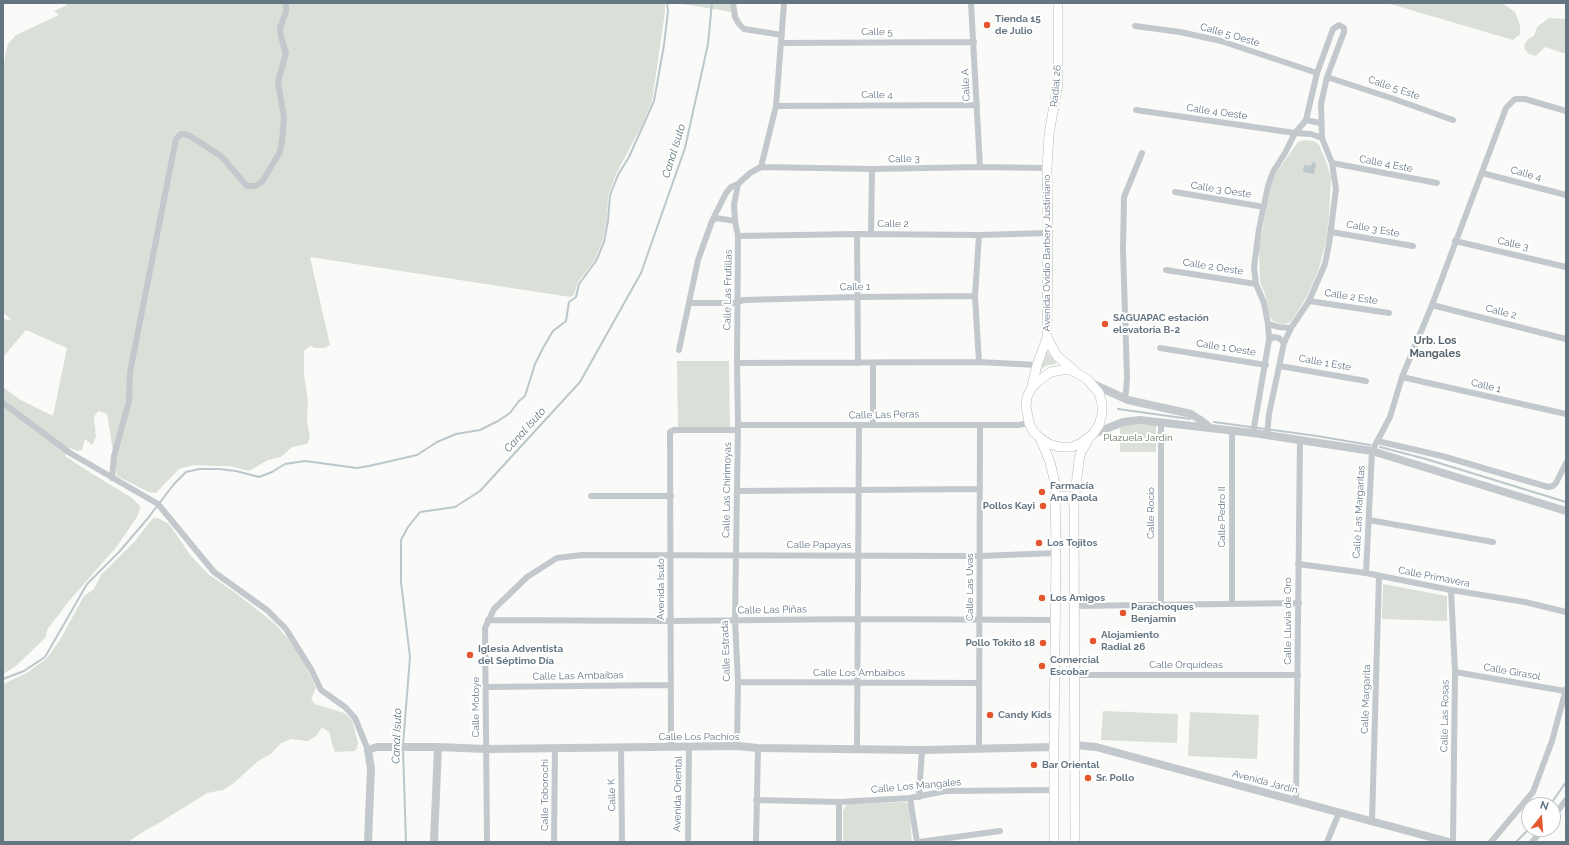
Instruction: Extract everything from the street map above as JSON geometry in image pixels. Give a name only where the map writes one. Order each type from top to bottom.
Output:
[{"type":"main road","name":"Radial 26","points":[[1047,168],[1049,134],[1058,82],[1058,3]]},
{"type":"main road","name":"Avenida Ovidio Barbery Justiniano","points":[[1031,389],[1037,365],[1047,338],[1047,168]]},
{"type":"main road","name":"Avenida Ovidio Barbery Justiniano","points":[[1047,338],[1057,356],[1080,374]]},
{"type":"main road","points":[[1075,842],[1074,503],[1081,452],[1099,425],[1102,414],[1102,404],[1099,393],[1093,384],[1080,374],[1071,370],[1051,372],[1037,382],[1031,389],[1026,406],[1029,423],[1033,431],[1040,438],[1049,444],[1059,447],[1072,447],[1091,435]]},
{"type":"main road","points":[[1040,438],[1050,462],[1055,483],[1056,500],[1054,842]]},
{"type":"main road","points":[[1056,500],[1060,497],[1066,496],[1074,503]]},
{"type":"street","points":[[112,478],[114,456],[130,401],[130,372],[176,139],[178,136],[184,134],[190,136],[215,152],[225,160],[248,186],[255,186],[262,182],[280,152],[282,141],[284,117],[278,82],[286,53],[281,38],[280,28],[286,12],[286,3]]},
{"type":"street","points":[[733,3],[735,17],[739,24],[744,28],[764,33],[782,35]]},
{"type":"street","points":[[679,350],[698,260],[713,219],[726,193],[731,187],[738,184],[750,173],[761,167],[776,106],[784,3]]},
{"type":"street","name":"Calle A","points":[[971,3],[980,167]]},
{"type":"street","points":[[1254,429],[1269,340],[1264,303],[1256,284],[1254,261],[1268,186],[1273,172],[1295,133],[1306,120],[1317,73],[1333,29],[1337,25],[1341,25],[1344,28],[1344,32],[1327,77],[1321,104],[1320,122],[1322,138],[1332,163],[1336,189],[1331,232],[1325,264],[1310,301],[1291,328],[1284,343],[1267,431]]},
{"type":"street","name":"Calle 5 Oeste","points":[[1135,26],[1180,32],[1222,41],[1317,73]]},
{"type":"street","name":"Calle 5","points":[[781,43],[974,42]]},
{"type":"street","name":"Calle 5 Este","points":[[1327,77],[1394,98],[1453,120]]},
{"type":"street","points":[[1372,451],[1390,417],[1402,377],[1432,306],[1455,241],[1506,108],[1515,99],[1525,99],[1566,111]]},
{"type":"street","name":"Calle 4","points":[[776,106],[977,105]]},
{"type":"street","name":"Calle 4 Oeste","points":[[1136,110],[1311,134],[1322,138]]},
{"type":"street","points":[[1306,120],[1320,122]]},
{"type":"street","points":[[1124,398],[1127,378],[1123,250],[1124,197],[1142,153]]},
{"type":"street","name":"Calle 4 Este","points":[[1332,163],[1437,184]]},
{"type":"street","name":"Calle 3","points":[[761,167],[872,169],[980,167],[1047,168]]},
{"type":"street","points":[[871,234],[872,169]]},
{"type":"street","name":"Calle 4","points":[[1482,173],[1566,195]]},
{"type":"street","name":"Calle Las Frutillas","points":[[738,184],[734,205],[738,236],[736,363],[738,428]]},
{"type":"street","name":"Calle 3 Oeste","points":[[1176,192],[1264,207]]},
{"type":"street","points":[[713,219],[716,218],[735,221]]},
{"type":"street","name":"Calle 3 Este","points":[[1331,232],[1413,246]]},
{"type":"street","name":"Calle 2","points":[[738,236],[857,234],[979,235],[1048,233]]},
{"type":"street","points":[[857,234],[858,363]]},
{"type":"street","points":[[979,235],[975,296],[979,362]]},
{"type":"street","name":"Calle 3","points":[[1455,241],[1566,267]]},
{"type":"street","name":"Calle 2 Oeste","points":[[1166,270],[1256,284]]},
{"type":"street","name":"Calle 1","points":[[690,303],[737,304],[743,300],[975,296]]},
{"type":"street","name":"Calle 2 Este","points":[[1310,301],[1389,312]]},
{"type":"street","name":"Calle 2","points":[[1432,306],[1566,339]]},
{"type":"street","points":[[1268,324],[1291,328]]},
{"type":"street","points":[[1269,340],[1273,337],[1279,338],[1284,343]]},
{"type":"street","name":"Calle 1 Oeste","points":[[1160,348],[1266,364]]},
{"type":"street","points":[[736,363],[979,362],[1037,365]]},
{"type":"street","points":[[873,363],[873,425]]},
{"type":"street","name":"Calle 1 Este","points":[[1280,366],[1366,381]]},
{"type":"street","name":"Calle 1","points":[[1402,377],[1566,414]]},
{"type":"street","points":[[1093,384],[1124,398],[1190,414],[1210,428]]},
{"type":"street","points":[[3,403],[70,452],[158,504],[214,572],[267,610],[286,629],[311,669],[321,690],[345,707],[355,718],[368,750],[371,769],[368,842]]},
{"type":"street","points":[[1091,435],[1123,422],[1140,420],[1232,430],[1254,429],[1267,431],[1300,440],[1372,451],[1566,511]]},
{"type":"street","name":"Calle Rocío","points":[[1161,422],[1161,604]]},
{"type":"street","name":"Calle Las Peras","points":[[670,432],[674,430],[738,428],[873,425],[1018,425],[1029,423]]},
{"type":"street","name":"Calle Las Uvas","points":[[979,749],[980,425]]},
{"type":"street","points":[[857,748],[859,426]]},
{"type":"street","name":"Calle Las Chirimoyas","points":[[736,555],[738,428]]},
{"type":"street","name":"Calle Pedro II","points":[[1232,430],[1232,603]]},
{"type":"street","name":"Avenida Isuto","points":[[670,432],[671,746]]},
{"type":"street","name":"Calle Lluvia de Oro","points":[[1296,801],[1300,440]]},
{"type":"street","points":[[1377,441],[1442,456],[1548,486],[1553,486],[1556,483],[1566,463]]},
{"type":"street","name":"Calle Las Margaritas","points":[[1366,573],[1372,451]]},
{"type":"street","points":[[737,491],[980,489]]},
{"type":"street","points":[[590,496],[671,496]]},
{"type":"street","points":[[1369,520],[1493,542]]},
{"type":"street","name":"Calle Papayas","points":[[582,555],[980,556],[1056,553]]},
{"type":"street","name":"Calle Motoye","points":[[487,842],[485,628],[494,609],[527,577],[557,558],[582,555]]},
{"type":"street","name":"Calle Estrada","points":[[736,555],[735,620],[738,682],[737,746]]},
{"type":"street","name":"Calle Primavera","points":[[1298,564],[1366,573],[1451,590],[1524,602],[1566,612]]},
{"type":"street","name":"Calle Margarita","points":[[1372,822],[1379,576]]},
{"type":"street","name":"Calle Las Rosas","points":[[1451,590],[1455,672],[1453,842]]},
{"type":"street","points":[[1074,606],[1299,602]]},
{"type":"street","name":"Calle Las Piñas","points":[[488,620],[1056,620]]},
{"type":"street","name":"Calle Girasol","points":[[1455,672],[1566,690]]},
{"type":"street","name":"Calle Orquídeas","points":[[1075,676],[1298,675]]},
{"type":"street","name":"Calle Los Ambaibos","points":[[738,682],[979,683]]},
{"type":"street","name":"Calle Las Ambaibas","points":[[486,686],[670,685]]},
{"type":"street","points":[[1491,842],[1533,792],[1552,741],[1566,690]]},
{"type":"street","name":"Avenida Jardín","points":[[1074,745],[1096,747],[1450,842]]},
{"type":"street","name":"Calle Los Pachíos","points":[[368,750],[377,747],[486,749],[671,746],[922,750],[1054,748]]},
{"type":"street","points":[[434,842],[438,747]]},
{"type":"street","name":"Avenida Oriental","points":[[688,842],[689,747]]},
{"type":"street","name":"Calle Toborochi","points":[[554,842],[555,748]]},
{"type":"street","name":"Calle K","points":[[621,748],[622,842]]},
{"type":"street","points":[[756,842],[758,748]]},
{"type":"street","points":[[919,797],[922,750]]},
{"type":"street","name":"Calle Los Mangales","points":[[756,800],[839,802],[910,798],[946,791],[1054,790]]},
{"type":"street","points":[[910,798],[918,842],[1000,831]]},
{"type":"street","points":[[839,802],[839,842]]},
{"type":"street","points":[[1327,842],[1339,813]]},
{"type":"green space","points":[[67,3],[665,3],[665,12],[652,101],[641,127],[616,174],[608,196],[607,221],[602,242],[594,261],[578,282],[574,295],[570,297],[310,257],[330,345],[324,348],[310,346],[304,351],[304,375],[308,401],[307,421],[310,438],[307,444],[292,447],[281,457],[268,460],[249,471],[230,466],[194,465],[179,469],[156,493],[149,492],[117,476],[107,414],[98,411],[94,417],[96,437],[92,445],[85,439],[82,450],[77,451],[68,447],[65,456],[132,498],[140,506],[140,509],[137,517],[118,545],[69,601],[47,630],[46,637],[16,666],[3,674],[3,387],[19,399],[53,416],[67,348],[26,330],[4,356],[3,362],[3,319],[11,320],[3,312],[3,74],[8,44],[16,35],[59,15],[54,11],[67,5]]},
{"type":"green space","points":[[676,3],[732,3],[732,12]]},
{"type":"green space","points":[[1387,3],[1502,3],[1515,12],[1520,25],[1520,34],[1513,40]]},
{"type":"green space","points":[[1549,18],[1566,19],[1566,54],[1545,47],[1536,56],[1529,54],[1525,50],[1524,45],[1528,39],[1534,36],[1537,27]]},
{"type":"green space","points":[[1304,140],[1314,141],[1319,145],[1331,178],[1326,242],[1319,268],[1306,298],[1292,320],[1289,323],[1282,324],[1273,321],[1270,317],[1265,294],[1260,282],[1259,249],[1270,189],[1276,173],[1298,142]]},
{"type":"green space","points":[[1046,350],[1057,364],[1048,365],[1041,369]]},
{"type":"green space","points":[[677,361],[729,361],[730,428],[678,429]]},
{"type":"green space","name":"Plazuela Jardin","points":[[1127,424],[1156,425],[1156,452],[1120,452],[1120,426]]},
{"type":"green space","points":[[153,518],[158,518],[169,524],[191,556],[208,574],[237,594],[274,623],[291,642],[304,662],[316,688],[311,699],[315,704],[344,713],[352,720],[358,743],[357,748],[355,751],[335,752],[330,733],[322,727],[316,736],[308,741],[291,739],[281,743],[271,754],[258,761],[234,783],[223,790],[207,793],[128,842],[3,842],[3,684],[27,673],[47,658],[60,640],[84,596],[94,589],[101,575],[135,541]]},
{"type":"green space","points":[[1383,584],[1447,596],[1447,621],[1382,619]]},
{"type":"green space","points":[[1103,711],[1178,714],[1177,743],[1101,740]]},
{"type":"green space","points":[[1190,712],[1259,715],[1257,759],[1188,756]]},
{"type":"green space","points":[[905,802],[909,805],[912,842],[843,842],[843,811],[848,804]]},
{"type":"shaded area","points":[[1312,162],[1316,163],[1314,174],[1303,172],[1304,165],[1311,166]]},
{"type":"waterway","points":[[3,679],[24,671],[45,657],[87,584],[119,552],[174,484],[186,472],[199,469],[219,469],[236,471],[259,477],[272,472],[285,464],[305,461],[357,468],[369,466],[417,455],[437,442],[456,434],[480,430],[510,413],[525,396],[535,364],[543,348],[553,331],[566,321],[569,302],[576,297],[579,284],[596,261],[604,242],[608,221],[610,195],[618,175],[629,157],[654,101],[664,45],[668,11],[667,3]]},
{"type":"waterway","name":"Canal Isuto","points":[[403,745],[410,657],[401,582],[401,540],[408,527],[420,512],[455,507],[480,491],[580,382],[641,273],[685,148],[708,44],[712,3]]},
{"type":"waterway","points":[[1118,409],[1190,419]]},
{"type":"waterway","points":[[1214,422],[1370,445]]},
{"type":"waterway","points":[[1380,447],[1426,459],[1566,502]]},
{"type":"waterway","name":"Canal Isuto","points":[[403,749],[406,842]]},
{"type":"waterway","points":[[1556,797],[1566,782]]},
{"type":"waterway","points":[[1516,842],[1521,837]]},
{"type":"place","name":"Tienda 15 de Julio","points":[[987,25]]},
{"type":"place","name":"SAGUAPAC estación elevatoria B-2","points":[[1105,324]]},
{"type":"place","name":"Farmacía Ana Paola","points":[[1042,492]]},
{"type":"place","name":"Pollos Kayi","points":[[1043,506]]},
{"type":"place","name":"Los Tojitos","points":[[1039,543]]},
{"type":"place","name":"Los Amigos","points":[[1042,598]]},
{"type":"place","name":"Parachoques Benjamin","points":[[1123,613]]},
{"type":"place","name":"Alojamiento Radial 26","points":[[1093,641]]},
{"type":"place","name":"Pollo Tokito 18","points":[[1043,643]]},
{"type":"place","name":"Iglesia Adventista del Séptimo Día","points":[[470,655]]},
{"type":"place","name":"Comercial Escobar","points":[[1042,666]]},
{"type":"place","name":"Candy Kids","points":[[990,715]]},
{"type":"place","name":"Bar Oriental","points":[[1034,765]]},
{"type":"place","name":"Sr. Pollo","points":[[1088,778]]},
{"type":"district","name":"Urb. Los Mangales","points":[[1435,347]]}]
